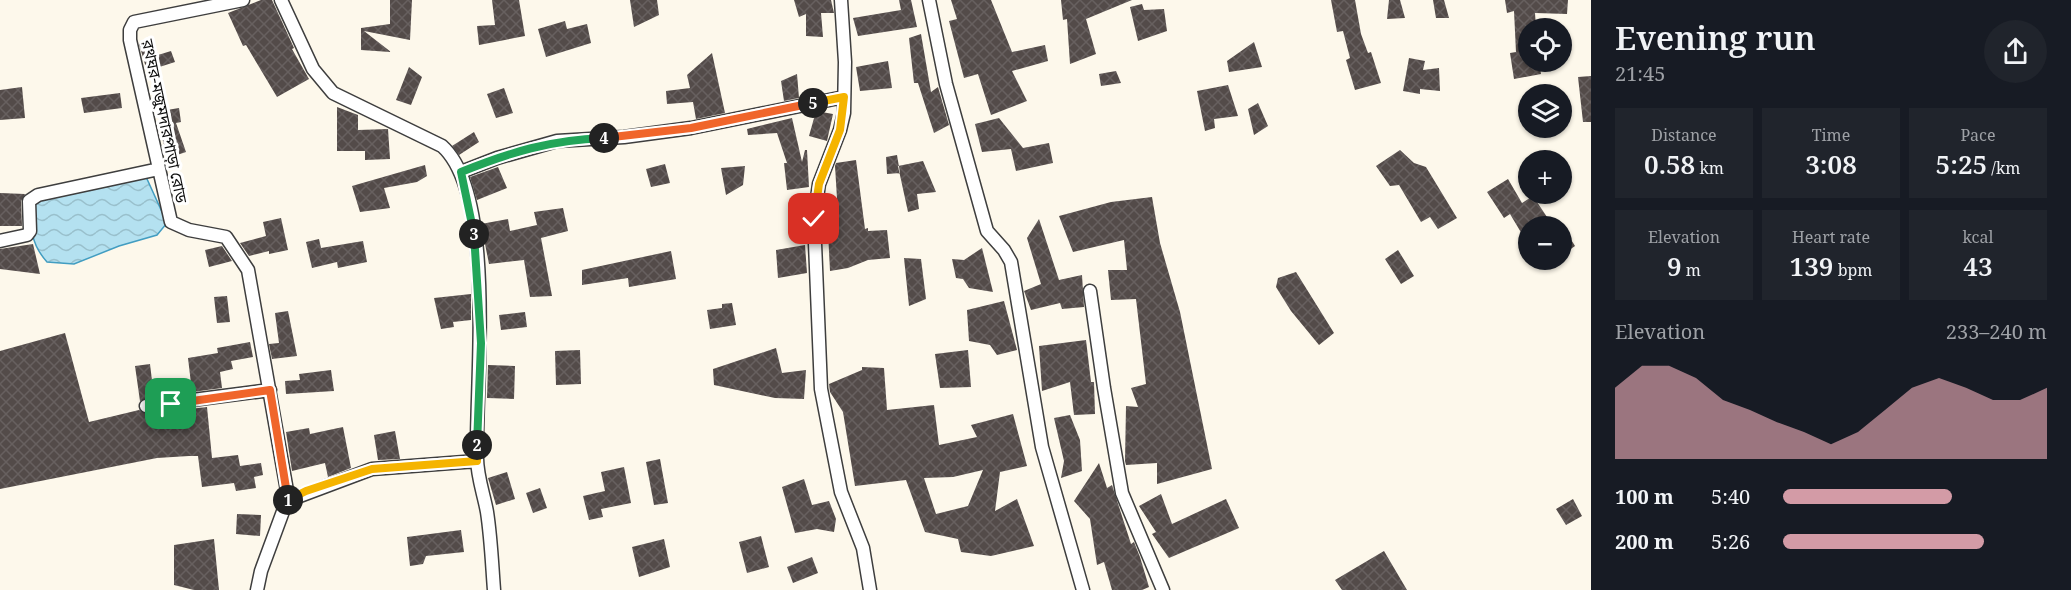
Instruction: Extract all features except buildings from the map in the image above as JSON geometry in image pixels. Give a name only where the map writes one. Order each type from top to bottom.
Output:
[{"type":"street","name":"রথঘর-মজুমদারপাড়া রোড","points":[[243,0],[134,22],[130,30],[171,222],[189,230],[226,237],[248,270],[289,502]]},
{"type":"street","points":[[281,0],[313,69],[333,93],[442,146],[452,154],[461,172],[471,210],[478,278],[481,343],[477,461],[487,512],[494,590]]},
{"type":"street","points":[[842,0],[844,97],[840,130],[821,177],[814,219],[821,389],[841,492],[863,548],[870,590]]},
{"type":"street","points":[[929,0],[946,84],[987,231],[1004,250],[1011,262],[1042,447],[1083,590]]},
{"type":"street","points":[[461,172],[496,158],[556,141],[624,137],[691,128],[844,97]]},
{"type":"street","points":[[0,241],[27,234],[30,231],[29,201],[38,195],[159,169]]},
{"type":"street","points":[[1090,291],[1122,493],[1163,590]]},
{"type":"street","points":[[146,406],[270,390]]},
{"type":"street","points":[[257,590],[261,571],[289,502],[306,491],[372,469],[477,461]]},
{"type":"water","points":[[141,174],[147,179],[167,223],[157,235],[119,246],[74,264],[47,262],[38,249],[33,235],[34,204],[46,196]]},
{"type":"route","points":[[171,404],[270,390],[289,502],[306,491],[372,469],[477,461],[481,343],[478,278],[471,210],[461,172],[520,151],[556,141],[624,137],[691,128],[844,97],[844,113],[840,130],[819,184],[814,219]]}]
